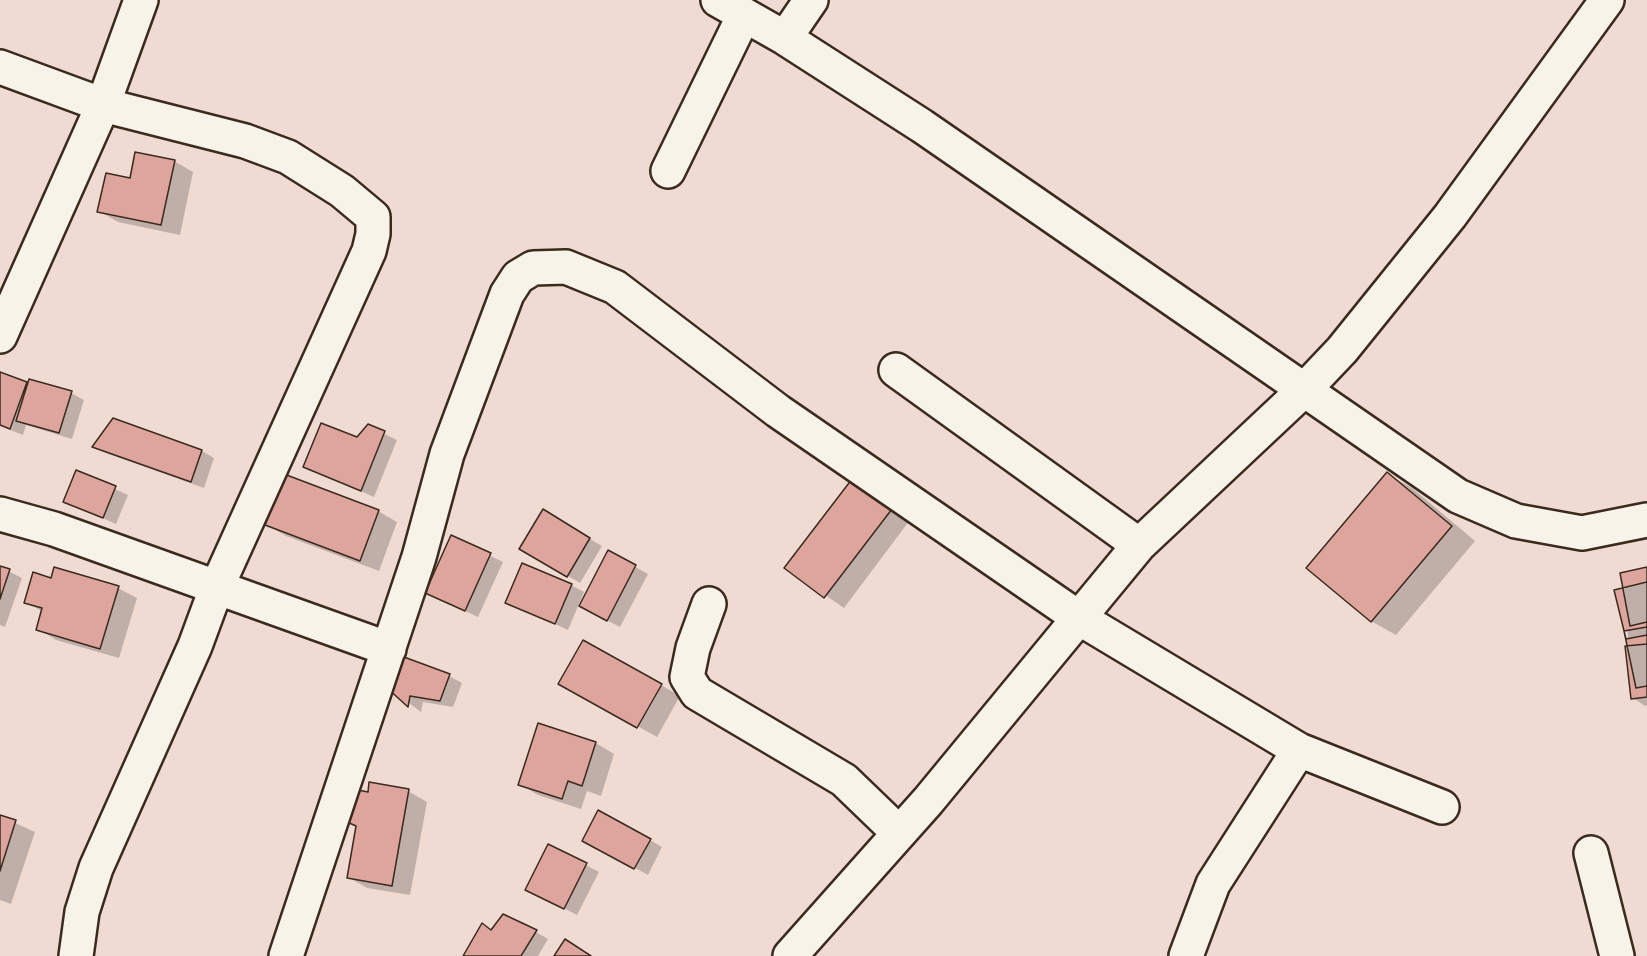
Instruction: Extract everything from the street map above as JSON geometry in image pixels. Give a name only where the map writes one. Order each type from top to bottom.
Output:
[{"type":"street","points":[[0,336],[103,105],[141,0]]},
{"type":"street","points":[[785,38],[811,0]]},
{"type":"street","points":[[790,956],[899,833],[1139,545],[1305,389],[1342,350],[1450,216],[1607,0]]},
{"type":"street","points":[[668,171],[731,7],[785,38],[922,126],[1458,496],[1516,521],[1582,533],[1647,520]]},
{"type":"street","points":[[0,67],[103,105],[245,141],[288,157],[342,192],[372,217],[369,251],[216,589],[195,646],[96,868],[82,912],[76,956]]},
{"type":"street","points":[[286,956],[419,557],[447,454],[503,305],[518,277],[533,268],[566,267],[615,287],[778,411],[1079,618],[1299,750],[1442,807]]},
{"type":"street","points":[[896,370],[1139,545]]},
{"type":"street","points":[[0,514],[64,533],[389,649]]},
{"type":"street","points":[[709,604],[693,648],[687,677],[697,693],[844,780],[899,833]]},
{"type":"street","points":[[1185,956],[1213,884],[1299,750]]},
{"type":"street","points":[[1591,853],[1617,956]]},
{"type":"building","points":[[135,152],[175,160],[161,225],[97,212],[106,173],[130,178]]},
{"type":"building","points":[[0,372],[27,382],[10,429],[0,425]]},
{"type":"building","points":[[29,379],[72,391],[59,433],[16,421]]},
{"type":"building","points":[[113,418],[202,450],[191,482],[92,447]]},
{"type":"building","points":[[321,423],[357,437],[368,424],[385,431],[361,491],[303,467]]},
{"type":"building","points":[[76,470],[116,486],[103,518],[63,502]]},
{"type":"building","points":[[1387,472],[1452,526],[1371,622],[1306,568]]},
{"type":"building","points":[[284,474],[379,510],[360,561],[265,525]]},
{"type":"building","points":[[852,479],[892,509],[824,598],[784,568]]},
{"type":"building","points":[[543,509],[590,538],[567,577],[519,549]]},
{"type":"building","points":[[451,535],[491,553],[465,611],[425,593]]},
{"type":"building","points":[[608,550],[636,565],[607,621],[579,606]]},
{"type":"building","points":[[522,563],[572,584],[555,624],[505,603]]},
{"type":"building","points":[[0,566],[10,569],[0,599]]},
{"type":"building","points":[[54,567],[119,586],[100,649],[36,630],[42,608],[24,603],[33,572],[51,578]]},
{"type":"building","points":[[1647,567],[1647,622],[1630,626],[1620,573]]},
{"type":"building","points":[[1647,582],[1647,635],[1626,639],[1614,590]]},
{"type":"building","points":[[1647,627],[1647,686],[1636,688],[1624,631]]},
{"type":"building","points":[[583,640],[662,684],[637,728],[558,684]]},
{"type":"building","points":[[1647,644],[1647,697],[1631,699],[1625,646]]},
{"type":"building","points":[[404,657],[450,674],[440,701],[410,696],[408,707],[386,687]]},
{"type":"building","points":[[538,723],[596,742],[582,786],[568,781],[562,799],[518,785]]},
{"type":"building","points":[[369,782],[409,789],[392,886],[347,878],[356,826],[347,822],[353,789],[368,792]]},
{"type":"building","points":[[598,810],[651,839],[634,869],[582,841]]},
{"type":"building","points":[[0,815],[16,820],[0,871]]},
{"type":"building","points":[[548,844],[587,863],[564,909],[525,890]]},
{"type":"building","points":[[503,914],[537,930],[521,956],[463,956],[482,923],[491,930]]},
{"type":"building","points":[[565,939],[591,956],[554,956]]}]
